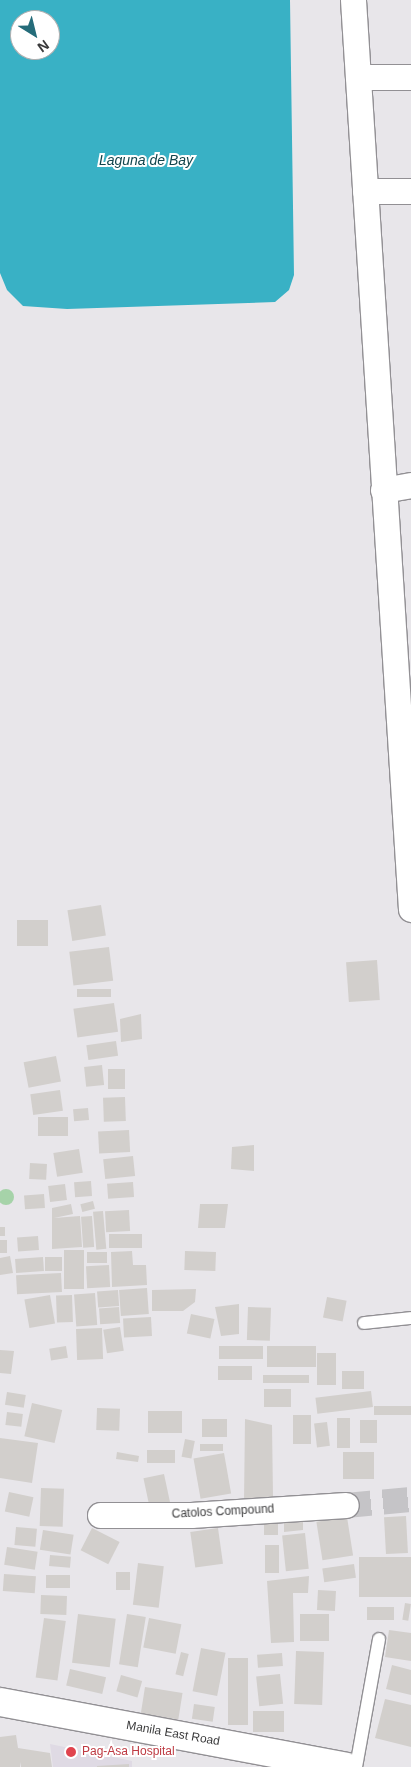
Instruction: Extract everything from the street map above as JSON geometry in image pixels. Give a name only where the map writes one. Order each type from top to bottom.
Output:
[{"type":"main road","name":"Manila East Road","points":[[0,1702],[346,1767]]},
{"type":"street","points":[[353,0],[383,490],[401,612],[411,909]]},
{"type":"street","points":[[358,77],[411,77]]},
{"type":"street","points":[[365,191],[411,191]]},
{"type":"street","points":[[383,490],[411,485]]},
{"type":"street","name":"Catolos Compound","points":[[100,1515],[191,1515],[346,1505]]},
{"type":"lane","points":[[364,1324],[411,1318]]},
{"type":"lane","points":[[356,1767],[379,1639]]},
{"type":"shaded area","name":"Pag-Asa Hospital","points":[[50,1744],[132,1761],[132,1767],[53,1767]]},
{"type":"green space","points":[[3,1189],[9,1189],[14,1194],[12,1203],[3,1205],[-2,1200],[-2,1194]]},
{"type":"water","name":"Laguna de Bay","points":[[0,0],[290,0],[294,275],[289,290],[275,302],[67,309],[23,306],[7,290],[0,273]]},
{"type":"building","points":[[101,905],[106,936],[72,941],[67,910]]},
{"type":"building","points":[[17,920],[48,920],[48,946],[17,946]]},
{"type":"building","points":[[109,947],[113,981],[73,986],[69,952]]},
{"type":"building","points":[[377,960],[380,1000],[349,1002],[346,962]]},
{"type":"building","points":[[77,989],[111,989],[111,997],[77,997]]},
{"type":"building","points":[[114,1003],[118,1032],[77,1037],[73,1009]]},
{"type":"building","points":[[141,1014],[142,1039],[121,1042],[120,1019]]},
{"type":"building","points":[[116,1041],[118,1056],[88,1060],[86,1045]]},
{"type":"building","points":[[56,1056],[61,1082],[29,1088],[24,1062]]},
{"type":"building","points":[[102,1065],[104,1085],[86,1087],[84,1067]]},
{"type":"building","points":[[108,1069],[125,1069],[125,1089],[108,1089]]},
{"type":"building","points":[[60,1090],[63,1111],[33,1115],[30,1094]]},
{"type":"building","points":[[125,1097],[126,1121],[104,1122],[103,1098]]},
{"type":"building","points":[[88,1108],[89,1120],[74,1121],[73,1109]]},
{"type":"building","points":[[38,1117],[68,1117],[68,1136],[38,1136]]},
{"type":"building","points":[[129,1130],[130,1152],[99,1154],[98,1132]]},
{"type":"building","points":[[254,1145],[254,1171],[231,1169],[232,1147]]},
{"type":"building","points":[[79,1149],[83,1173],[57,1177],[53,1153]]},
{"type":"building","points":[[133,1156],[135,1176],[105,1179],[103,1159]]},
{"type":"building","points":[[30,1163],[47,1164],[46,1180],[29,1179]]},
{"type":"building","points":[[91,1181],[92,1196],[75,1197],[74,1182]]},
{"type":"building","points":[[133,1182],[134,1197],[108,1199],[107,1184]]},
{"type":"building","points":[[65,1184],[67,1200],[50,1202],[48,1186]]},
{"type":"building","points":[[44,1194],[45,1208],[25,1209],[24,1195]]},
{"type":"building","points":[[93,1201],[95,1209],[82,1212],[80,1204]]},
{"type":"building","points":[[71,1204],[73,1214],[54,1218],[80,1216],[82,1247],[52,1249],[52,1208]]},
{"type":"building","points":[[200,1204],[228,1204],[225,1228],[198,1228]]},
{"type":"building","points":[[129,1210],[130,1231],[106,1232],[105,1211]]},
{"type":"building","points":[[103,1211],[106,1249],[96,1250],[93,1212]]},
{"type":"building","points":[[92,1216],[94,1247],[83,1248],[81,1217]]},
{"type":"building","points":[[0,1227],[5,1227],[5,1236],[0,1236]]},
{"type":"building","points":[[109,1234],[142,1234],[142,1248],[109,1248]]},
{"type":"building","points":[[38,1236],[39,1250],[18,1251],[17,1237]]},
{"type":"building","points":[[0,1240],[7,1240],[7,1253],[0,1253]]},
{"type":"building","points":[[64,1250],[84,1250],[84,1289],[64,1289]]},
{"type":"building","points":[[132,1251],[133,1265],[146,1265],[147,1285],[112,1287],[111,1252]]},
{"type":"building","points":[[185,1251],[216,1252],[215,1271],[184,1270]]},
{"type":"building","points":[[87,1252],[107,1252],[107,1263],[87,1263]]},
{"type":"building","points":[[10,1256],[13,1273],[0,1275],[0,1258]]},
{"type":"building","points":[[43,1257],[44,1271],[16,1273],[15,1259]]},
{"type":"building","points":[[45,1257],[62,1257],[62,1271],[45,1271]]},
{"type":"building","points":[[109,1265],[110,1287],[87,1288],[86,1266]]},
{"type":"building","points":[[61,1273],[62,1292],[17,1294],[16,1275]]},
{"type":"building","points":[[147,1288],[149,1314],[121,1316],[119,1290]]},
{"type":"building","points":[[196,1289],[195,1302],[183,1311],[152,1311],[152,1290]]},
{"type":"building","points":[[118,1290],[119,1306],[98,1307],[97,1291]]},
{"type":"building","points":[[95,1293],[97,1325],[76,1326],[74,1294]]},
{"type":"building","points":[[50,1295],[55,1324],[29,1328],[24,1300]]},
{"type":"building","points":[[72,1295],[73,1322],[57,1323],[56,1296]]},
{"type":"building","points":[[327,1297],[347,1301],[343,1321],[323,1318]]},
{"type":"building","points":[[239,1304],[239,1334],[221,1336],[215,1307]]},
{"type":"building","points":[[119,1307],[120,1323],[100,1324],[99,1308]]},
{"type":"building","points":[[248,1307],[271,1308],[270,1341],[247,1340]]},
{"type":"building","points":[[191,1314],[214,1319],[210,1339],[187,1334]]},
{"type":"building","points":[[151,1317],[152,1336],[124,1337],[123,1318]]},
{"type":"building","points":[[120,1327],[124,1351],[107,1353],[103,1330]]},
{"type":"building","points":[[102,1328],[103,1359],[77,1360],[76,1329]]},
{"type":"building","points":[[66,1346],[68,1358],[51,1361],[49,1349]]},
{"type":"building","points":[[219,1346],[263,1346],[263,1359],[219,1359]]},
{"type":"building","points":[[267,1346],[316,1346],[316,1367],[267,1367]]},
{"type":"building","points":[[0,1350],[14,1351],[11,1374],[0,1373]]},
{"type":"building","points":[[317,1353],[336,1353],[336,1385],[317,1385]]},
{"type":"building","points":[[218,1366],[252,1366],[252,1380],[218,1380]]},
{"type":"building","points":[[342,1371],[364,1371],[364,1389],[342,1389]]},
{"type":"building","points":[[263,1375],[309,1375],[309,1383],[263,1383]]},
{"type":"building","points":[[264,1389],[291,1389],[291,1407],[264,1407]]},
{"type":"building","points":[[371,1391],[373,1407],[317,1414],[315,1398]]},
{"type":"building","points":[[7,1392],[26,1395],[24,1408],[5,1405]]},
{"type":"building","points":[[32,1403],[62,1410],[55,1443],[24,1436]]},
{"type":"building","points":[[374,1406],[411,1406],[411,1415],[374,1415]]},
{"type":"building","points":[[97,1408],[120,1409],[119,1431],[96,1430]]},
{"type":"building","points":[[148,1411],[182,1411],[182,1433],[148,1433]]},
{"type":"building","points":[[7,1412],[23,1414],[21,1427],[5,1425]]},
{"type":"building","points":[[293,1415],[311,1415],[311,1444],[293,1444]]},
{"type":"building","points":[[337,1418],[350,1418],[350,1448],[337,1448]]},
{"type":"building","points":[[202,1419],[227,1419],[227,1437],[202,1437]]},
{"type":"building","points":[[245,1419],[272,1425],[273,1497],[244,1501]]},
{"type":"building","points":[[360,1420],[377,1420],[377,1443],[360,1443]]},
{"type":"building","points":[[327,1422],[330,1446],[317,1447],[314,1424]]},
{"type":"building","points":[[0,1438],[38,1443],[32,1483],[0,1478]]},
{"type":"building","points":[[185,1439],[195,1441],[191,1459],[182,1457]]},
{"type":"building","points":[[200,1444],[223,1444],[223,1451],[200,1451]]},
{"type":"building","points":[[147,1450],[175,1450],[175,1463],[147,1463]]},
{"type":"building","points":[[117,1452],[139,1456],[138,1462],[116,1459]]},
{"type":"building","points":[[343,1452],[374,1452],[374,1479],[343,1479]]},
{"type":"building","points":[[224,1453],[231,1493],[201,1499],[193,1458]]},
{"type":"building","points":[[164,1474],[170,1503],[150,1508],[143,1478]]},
{"type":"building","points":[[41,1488],[64,1489],[63,1527],[40,1526]]},
{"type":"building","points":[[9,1492],[33,1497],[29,1517],[5,1512]]},
{"type":"building","points":[[406,1516],[408,1553],[386,1554],[384,1517]]},
{"type":"building","points":[[347,1517],[353,1556],[322,1560],[316,1522]]},
{"type":"building","points":[[264,1520],[278,1520],[278,1535],[264,1535]]},
{"type":"building","points":[[303,1522],[303,1530],[284,1532],[284,1523]]},
{"type":"building","points":[[16,1527],[37,1529],[35,1547],[14,1545]]},
{"type":"building","points":[[92,1528],[120,1542],[108,1564],[81,1550]]},
{"type":"building","points":[[218,1528],[223,1564],[195,1568],[190,1532]]},
{"type":"building","points":[[43,1530],[74,1535],[70,1555],[40,1550]]},
{"type":"building","points":[[305,1533],[309,1569],[286,1571],[282,1535]]},
{"type":"building","points":[[265,1545],[279,1545],[279,1573],[265,1573]]},
{"type":"building","points":[[7,1547],[38,1552],[35,1570],[4,1565]]},
{"type":"building","points":[[50,1555],[71,1557],[70,1568],[49,1566]]},
{"type":"building","points":[[359,1557],[411,1557],[411,1597],[359,1597]]},
{"type":"building","points":[[138,1563],[164,1566],[159,1608],[133,1605]]},
{"type":"building","points":[[354,1564],[356,1578],[324,1582],[322,1568]]},
{"type":"building","points":[[116,1572],[130,1572],[130,1590],[116,1590]]},
{"type":"building","points":[[4,1574],[36,1576],[35,1593],[3,1591]]},
{"type":"building","points":[[46,1575],[70,1575],[70,1588],[46,1588]]},
{"type":"building","points":[[309,1576],[308,1593],[293,1593],[294,1642],[271,1643],[267,1581]]},
{"type":"building","points":[[318,1590],[336,1591],[335,1611],[317,1610]]},
{"type":"building","points":[[41,1595],[67,1596],[66,1615],[40,1614]]},
{"type":"building","points":[[405,1603],[411,1604],[408,1621],[402,1620]]},
{"type":"building","points":[[367,1607],[394,1607],[394,1620],[367,1620]]},
{"type":"building","points":[[78,1614],[116,1619],[110,1667],[72,1663]]},
{"type":"building","points":[[127,1614],[146,1617],[138,1667],[119,1664]]},
{"type":"building","points":[[300,1614],[329,1614],[329,1641],[300,1641]]},
{"type":"building","points":[[44,1618],[66,1621],[57,1680],[36,1677]]},
{"type":"building","points":[[149,1618],[181,1624],[176,1654],[143,1647]]},
{"type":"building","points":[[389,1630],[411,1633],[411,1661],[385,1657]]},
{"type":"building","points":[[201,1648],[226,1653],[217,1696],[193,1691]]},
{"type":"building","points":[[296,1651],[324,1652],[322,1705],[294,1704]]},
{"type":"building","points":[[181,1652],[189,1654],[183,1676],[175,1674]]},
{"type":"building","points":[[282,1653],[283,1666],[258,1668],[257,1655]]},
{"type":"building","points":[[228,1658],[248,1658],[248,1725],[228,1725]]},
{"type":"building","points":[[392,1665],[411,1670],[411,1695],[386,1689]]},
{"type":"building","points":[[70,1669],[106,1677],[102,1694],[66,1686]]},
{"type":"building","points":[[280,1674],[283,1704],[259,1706],[256,1677]]},
{"type":"building","points":[[121,1675],[142,1681],[137,1697],[116,1691]]},
{"type":"building","points":[[145,1687],[183,1693],[178,1720],[141,1714]]},
{"type":"building","points":[[385,1699],[411,1705],[411,1747],[375,1738]]},
{"type":"building","points":[[194,1704],[215,1707],[213,1722],[192,1719]]},
{"type":"building","points":[[253,1711],[284,1711],[284,1732],[253,1732]]},
{"type":"building","points":[[16,1735],[18,1748],[50,1753],[52,1767],[21,1767],[20,1762],[20,1767],[0,1767],[0,1737]]},
{"type":"building","points":[[129,1764],[129,1767],[97,1767],[97,1766]]},
{"type":"tunnel","points":[[346,1505],[411,1499]]},
{"type":"place","name":"Pag-Asa Hospital","points":[[71,1752]]}]
